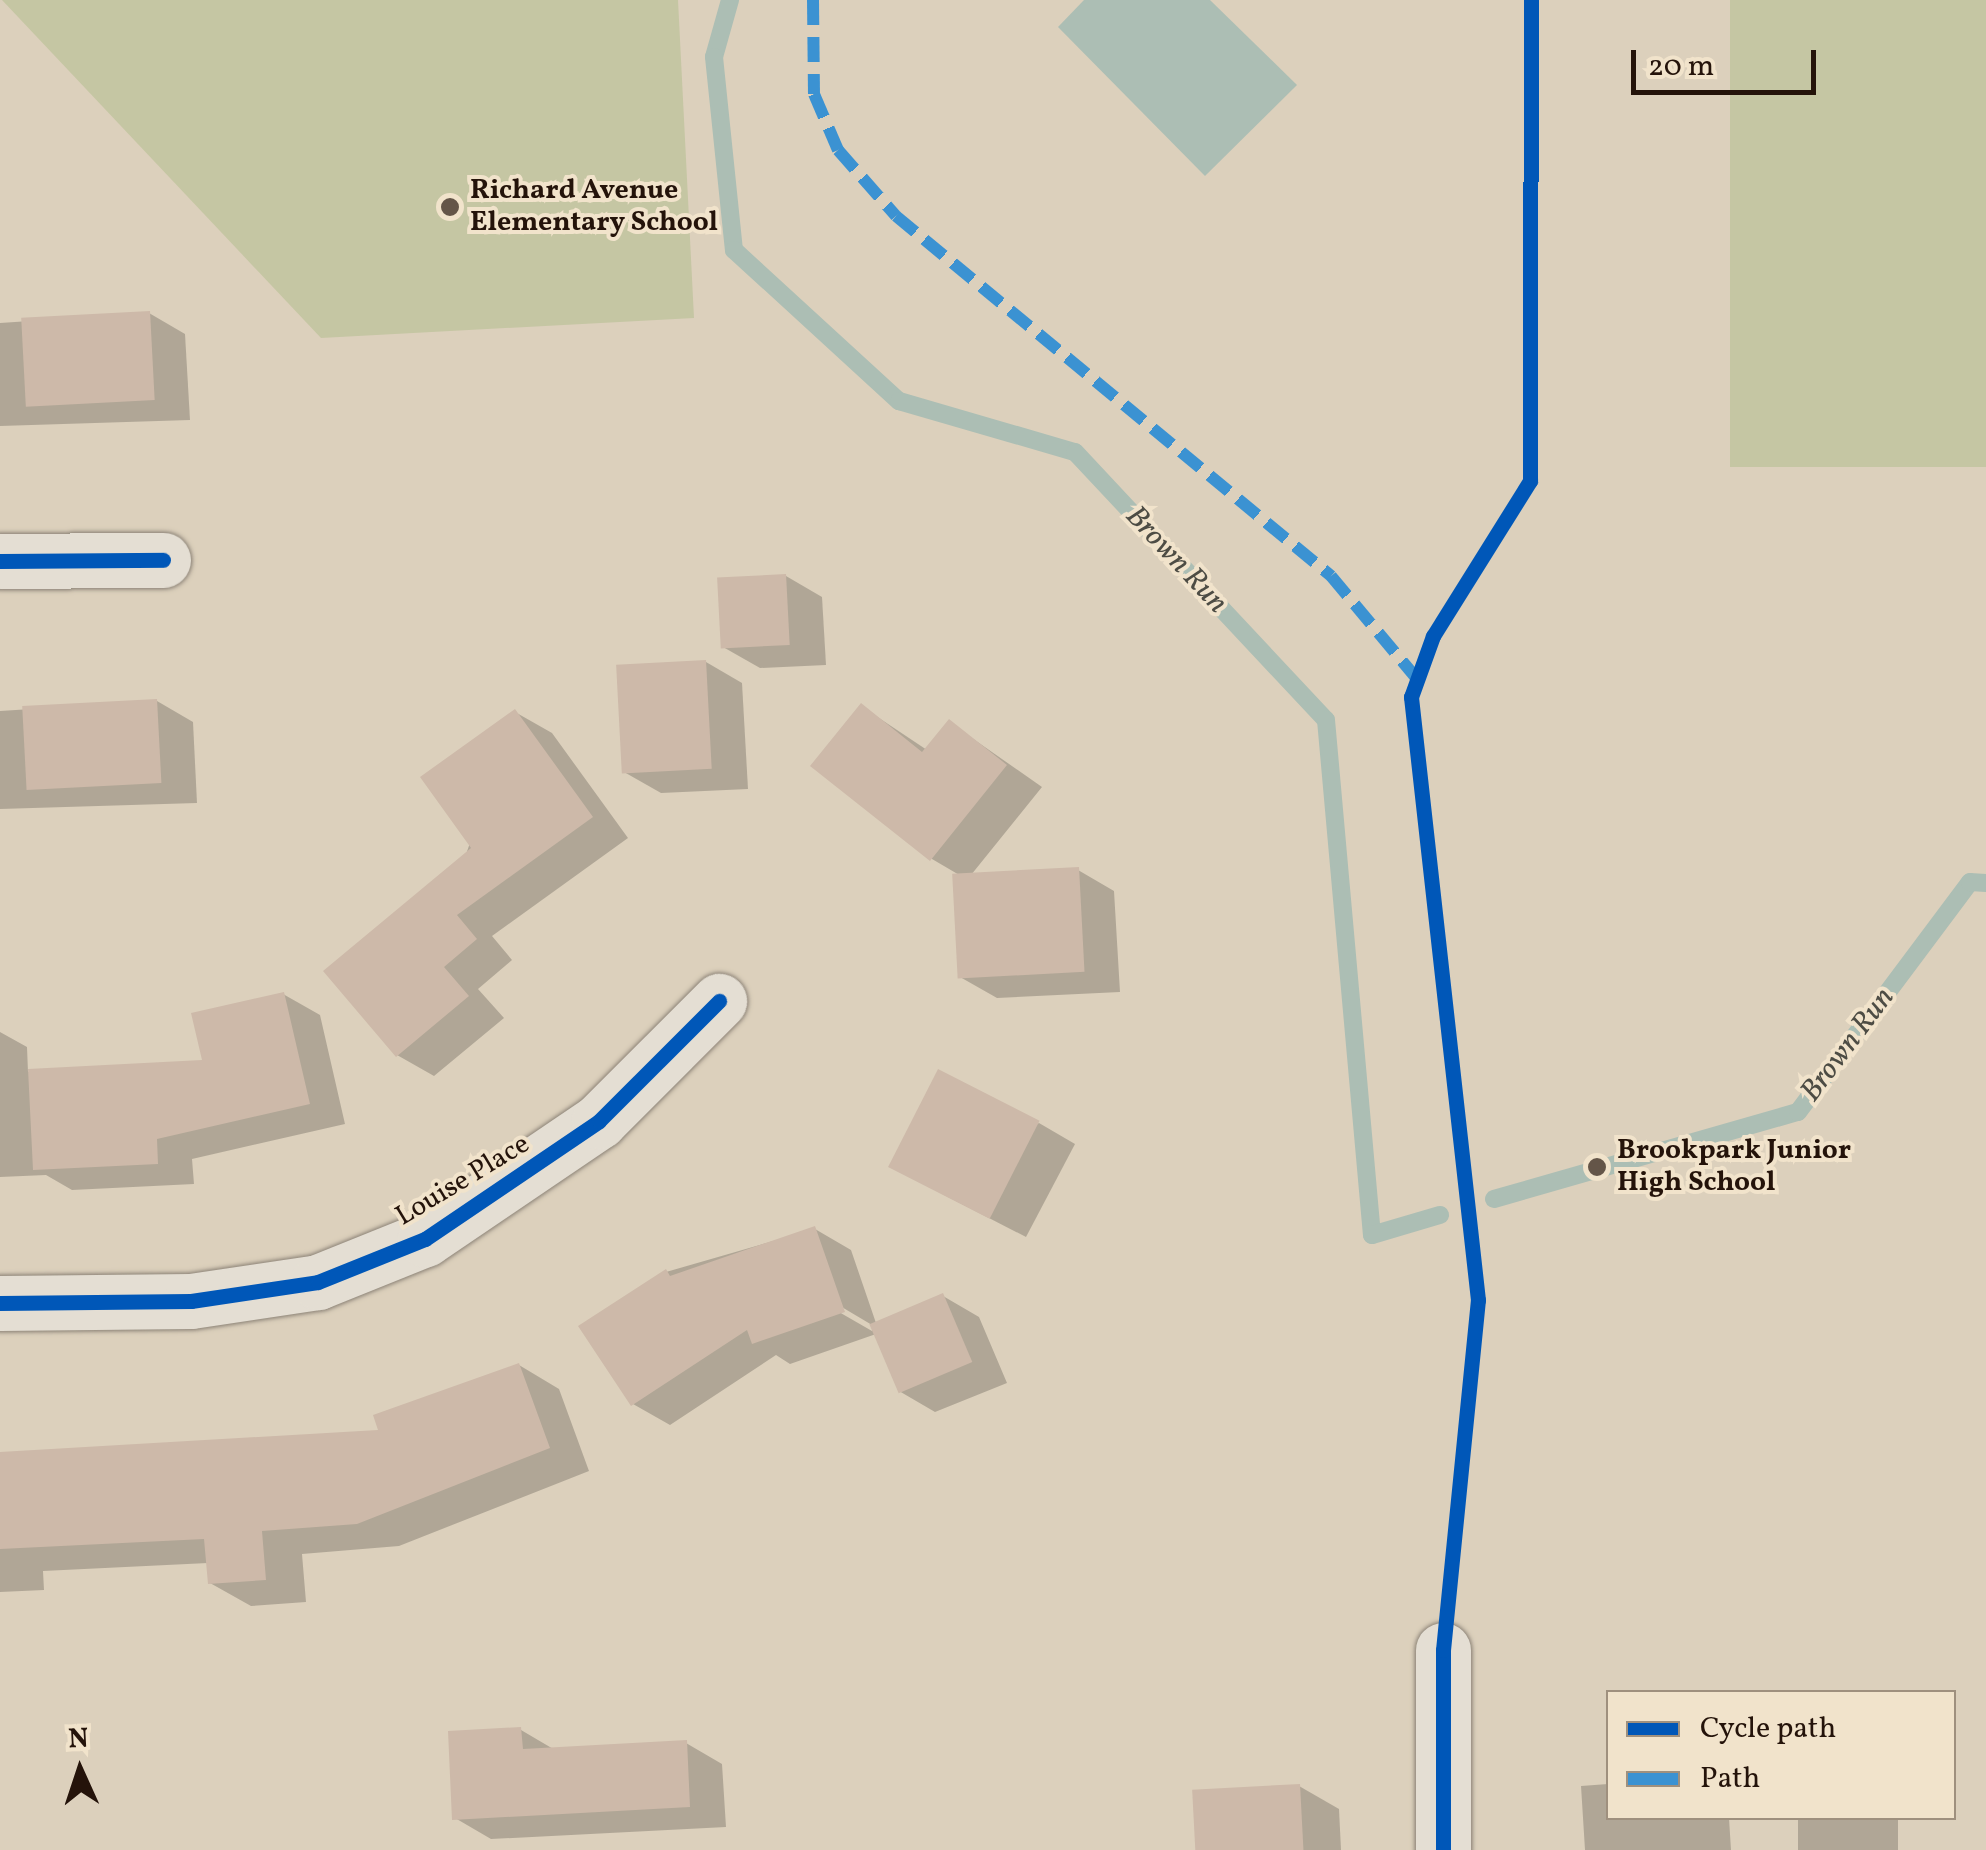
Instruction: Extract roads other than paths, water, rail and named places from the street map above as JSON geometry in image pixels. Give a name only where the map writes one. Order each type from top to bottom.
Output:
[{"type":"street","points":[[0,561],[162,560]]},
{"type":"street","name":"Louise Place","points":[[0,1302],[191,1301],[300,1285],[425,1239],[599,1121],[719,1000]]},
{"type":"street","points":[[1443,1850],[1444,1650]]},
{"type":"waterway","name":"Brown Run","points":[[730,0],[714,57],[734,250],[899,401],[1075,452],[1326,720],[1372,1235],[1440,1215]]},
{"type":"waterway","name":"Brown Run","points":[[1494,1199],[1798,1112],[1970,882],[1986,883]]},
{"type":"place","name":"Richard Avenue Elementary School","points":[[450,207]]},
{"type":"place","name":"Brookpark Junior High School","points":[[1597,1167]]}]
